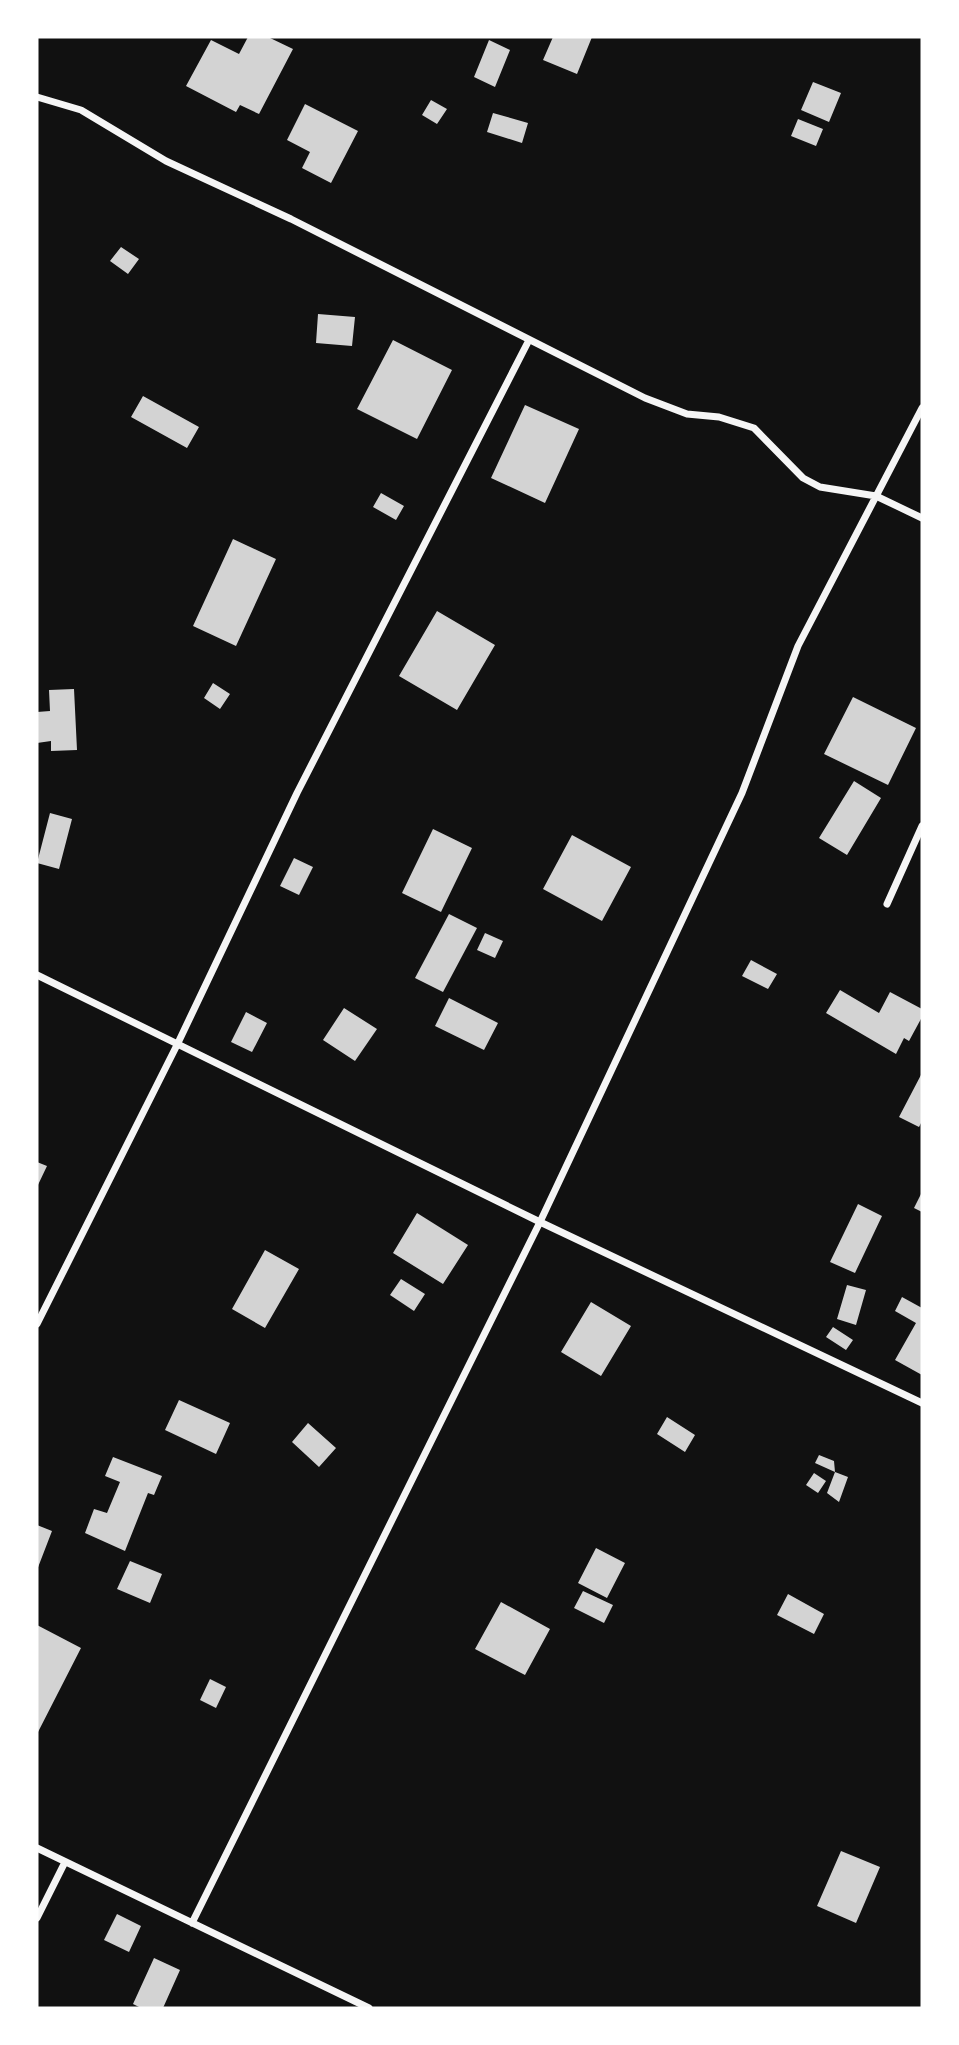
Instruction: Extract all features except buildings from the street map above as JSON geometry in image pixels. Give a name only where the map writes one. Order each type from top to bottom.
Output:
[{"type":"street","points":[[37,97],[80,110],[166,161],[645,398],[687,414],[719,417],[754,428],[794,470],[821,487],[876,496],[922,519]]},
{"type":"street","points":[[37,1324],[177,1045],[297,793],[529,340]]},
{"type":"street","points":[[191,1923],[540,1222],[743,793],[798,646],[922,408]]},
{"type":"street","points":[[887,904],[922,827]]},
{"type":"street","points":[[37,975],[540,1222],[922,1403]]},
{"type":"street","points":[[37,1848],[369,2008]]},
{"type":"street","points":[[37,1918],[65,1861]]}]
